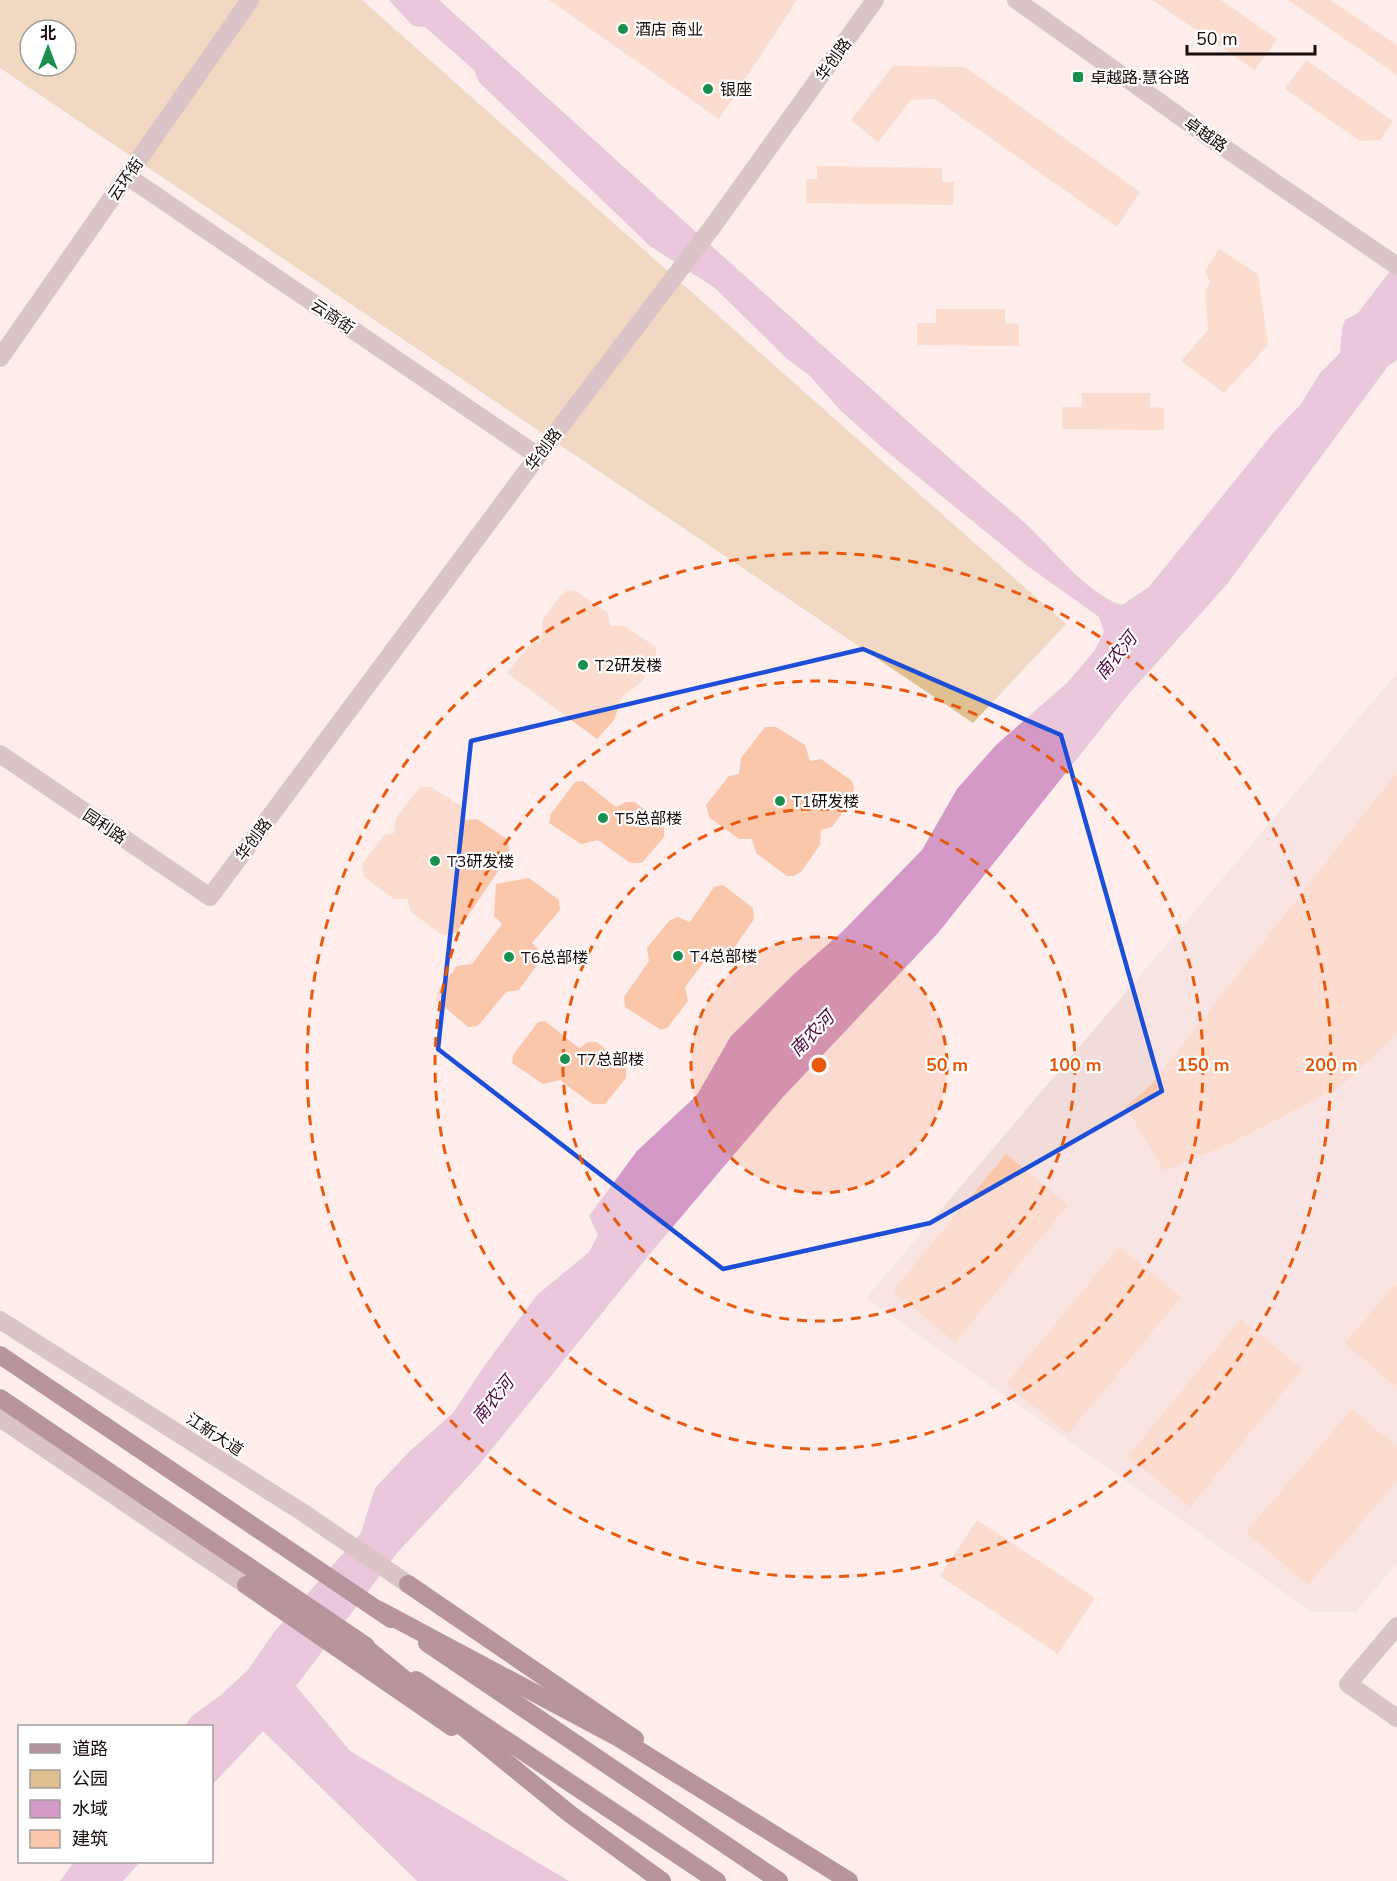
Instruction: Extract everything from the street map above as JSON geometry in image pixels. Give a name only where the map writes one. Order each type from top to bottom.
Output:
[{"type":"highway","points":[[0,1354],[779,1881]]},
{"type":"highway","points":[[0,1398],[717,1881]]},
{"type":"highway","points":[[408,1584],[842,1881]]},
{"type":"highway","points":[[246,1585],[673,1881]]},
{"type":"highway","points":[[379,1610],[619,1738],[849,1881]]},
{"type":"highway","points":[[354,1638],[570,1814],[662,1881]]},
{"type":"street","name":"云环街","points":[[0,358],[250,0]]},
{"type":"street","name":"华创路","points":[[210,897],[538,456],[713,226],[875,0]]},
{"type":"street","name":"卓越路","points":[[1016,0],[1397,266]]},
{"type":"street","name":"云商街","points":[[128,176],[538,456]]},
{"type":"street","name":"园利路","points":[[0,754],[210,897]]},
{"type":"street","name":"江新大道","points":[[0,1320],[302,1512],[408,1584]]},
{"type":"street","points":[[0,1418],[246,1585]]},
{"type":"street","points":[[1397,1626],[1348,1684],[1397,1718]]},
{"type":"highlighted area","points":[[863,649],[1061,735],[1162,1091],[930,1223],[723,1269],[438,1049],[471,741]]},
{"type":"shaded area","points":[[1397,673],[1397,1563],[1356,1612],[1312,1612],[866,1298]]},
{"type":"green space","points":[[0,0],[362,0],[1066,624],[973,723],[0,68]]},
{"type":"water","name":"南农河","points":[[389,0],[439,0],[814,338],[1018,517],[1081,579],[1095,591],[1122,605],[1149,587],[1274,432],[1301,404],[1320,373],[1340,353],[1345,320],[1358,313],[1397,262],[1397,360],[1388,366],[1227,584],[1127,696],[938,933],[783,1097],[653,1250],[478,1466],[397,1553],[296,1686],[350,1751],[569,1881],[417,1881],[263,1731],[213,1784],[213,1725],[186,1725],[192,1716],[221,1695],[248,1670],[274,1632],[361,1533],[375,1488],[410,1451],[453,1413],[537,1295],[589,1252],[598,1235],[589,1216],[637,1151],[697,1095],[731,1036],[795,973],[843,931],[922,850],[957,789],[996,745],[1067,683],[1095,650],[1104,632],[1099,617],[1029,567],[885,450],[841,411],[810,376],[785,357],[715,288],[650,246],[479,82],[474,70],[425,27],[413,26]]},
{"type":"water","points":[[73,1863],[139,1863],[123,1881],[60,1881]]},
{"type":"building","name":"银座","points":[[549,0],[797,0],[719,119]]},
{"type":"building","points":[[1152,0],[1221,0],[1277,39],[1255,70]]},
{"type":"building","points":[[1288,0],[1330,0],[1397,45],[1397,75]]},
{"type":"building","points":[[1306,60],[1393,121],[1380,140],[1360,141],[1285,89]]},
{"type":"building","points":[[893,66],[965,67],[1140,192],[1117,227],[935,99],[911,100],[878,142],[851,120]]},
{"type":"building","points":[[817,166],[942,168],[942,182],[954,182],[953,205],[806,203],[806,179],[817,179]]},
{"type":"building","points":[[1219,249],[1258,274],[1268,345],[1224,393],[1181,361],[1208,330],[1205,291],[1210,283],[1205,271]]},
{"type":"building","points":[[936,309],[1005,309],[1005,323],[1019,324],[1019,346],[917,345],[917,323],[936,323]]},
{"type":"building","points":[[1082,393],[1150,393],[1150,407],[1164,408],[1164,430],[1062,429],[1062,407],[1082,407]]},
{"type":"building","name":"T2研发楼","points":[[568,590],[576,591],[608,613],[610,626],[624,626],[656,647],[656,661],[641,682],[622,697],[614,720],[597,739],[507,673],[529,645],[542,639],[542,621],[560,596]]},
{"type":"building","name":"T1研发楼","points":[[765,727],[776,727],[805,745],[810,761],[821,759],[852,781],[854,788],[853,798],[832,827],[821,830],[820,845],[801,872],[794,876],[787,876],[756,853],[752,839],[739,839],[709,817],[706,805],[729,776],[739,774],[741,758]]},
{"type":"building","points":[[1397,772],[1397,1033],[1341,1086],[1229,1144],[1164,1171],[1126,1107],[1152,1084]]},
{"type":"building","name":"T5总部楼","points":[[583,781],[616,807],[626,802],[635,802],[664,825],[664,837],[642,863],[630,863],[598,840],[581,844],[549,823],[551,814],[575,782]]},
{"type":"building","name":"T3研发楼","points":[[420,787],[431,787],[460,805],[465,820],[477,819],[508,840],[509,855],[457,932],[449,935],[442,935],[411,912],[407,899],[394,899],[364,877],[362,864],[384,835],[394,833],[396,818]]},
{"type":"building","name":"T6总部楼","points":[[529,878],[559,900],[560,910],[532,943],[541,952],[540,961],[519,990],[506,992],[478,1026],[468,1027],[436,1000],[437,992],[457,966],[472,964],[502,924],[494,916],[496,884]]},
{"type":"building","name":"T4总部楼","points":[[723,885],[753,908],[754,919],[734,948],[725,952],[716,946],[685,987],[688,1001],[668,1027],[661,1030],[625,1007],[624,997],[649,961],[647,948],[670,920],[678,917],[690,922],[714,887]]},
{"type":"building","name":"T7总部楼","points":[[545,1021],[579,1048],[588,1042],[597,1042],[626,1066],[626,1078],[605,1104],[592,1104],[560,1080],[543,1084],[512,1063],[513,1055],[538,1022]]},
{"type":"building","points":[[1006,1154],[1068,1205],[955,1342],[893,1291]]},
{"type":"building","points":[[1119,1247],[1181,1297],[1068,1434],[1006,1384]]},
{"type":"building","points":[[1397,1282],[1397,1388],[1345,1343]]},
{"type":"building","points":[[1241,1319],[1302,1369],[1190,1507],[1128,1456]]},
{"type":"building","points":[[1352,1409],[1397,1447],[1397,1481],[1308,1585],[1246,1532]]},
{"type":"building","points":[[977,1520],[1095,1598],[1058,1654],[940,1576]]},
{"type":"place","name":"酒店 商业","points":[[623,29]]},
{"type":"place","name":"卓越路·慧谷路","points":[[1078,77]]},
{"type":"place","name":"银座","points":[[708,89]]},
{"type":"place","name":"T2研发楼","points":[[583,665]]},
{"type":"place","name":"T1研发楼","points":[[780,801]]},
{"type":"place","name":"T5总部楼","points":[[603,818]]},
{"type":"place","name":"T3研发楼","points":[[435,861]]},
{"type":"place","name":"T4总部楼","points":[[678,956]]},
{"type":"place","name":"T6总部楼","points":[[509,957]]},
{"type":"place","name":"T7总部楼","points":[[565,1059]]}]
